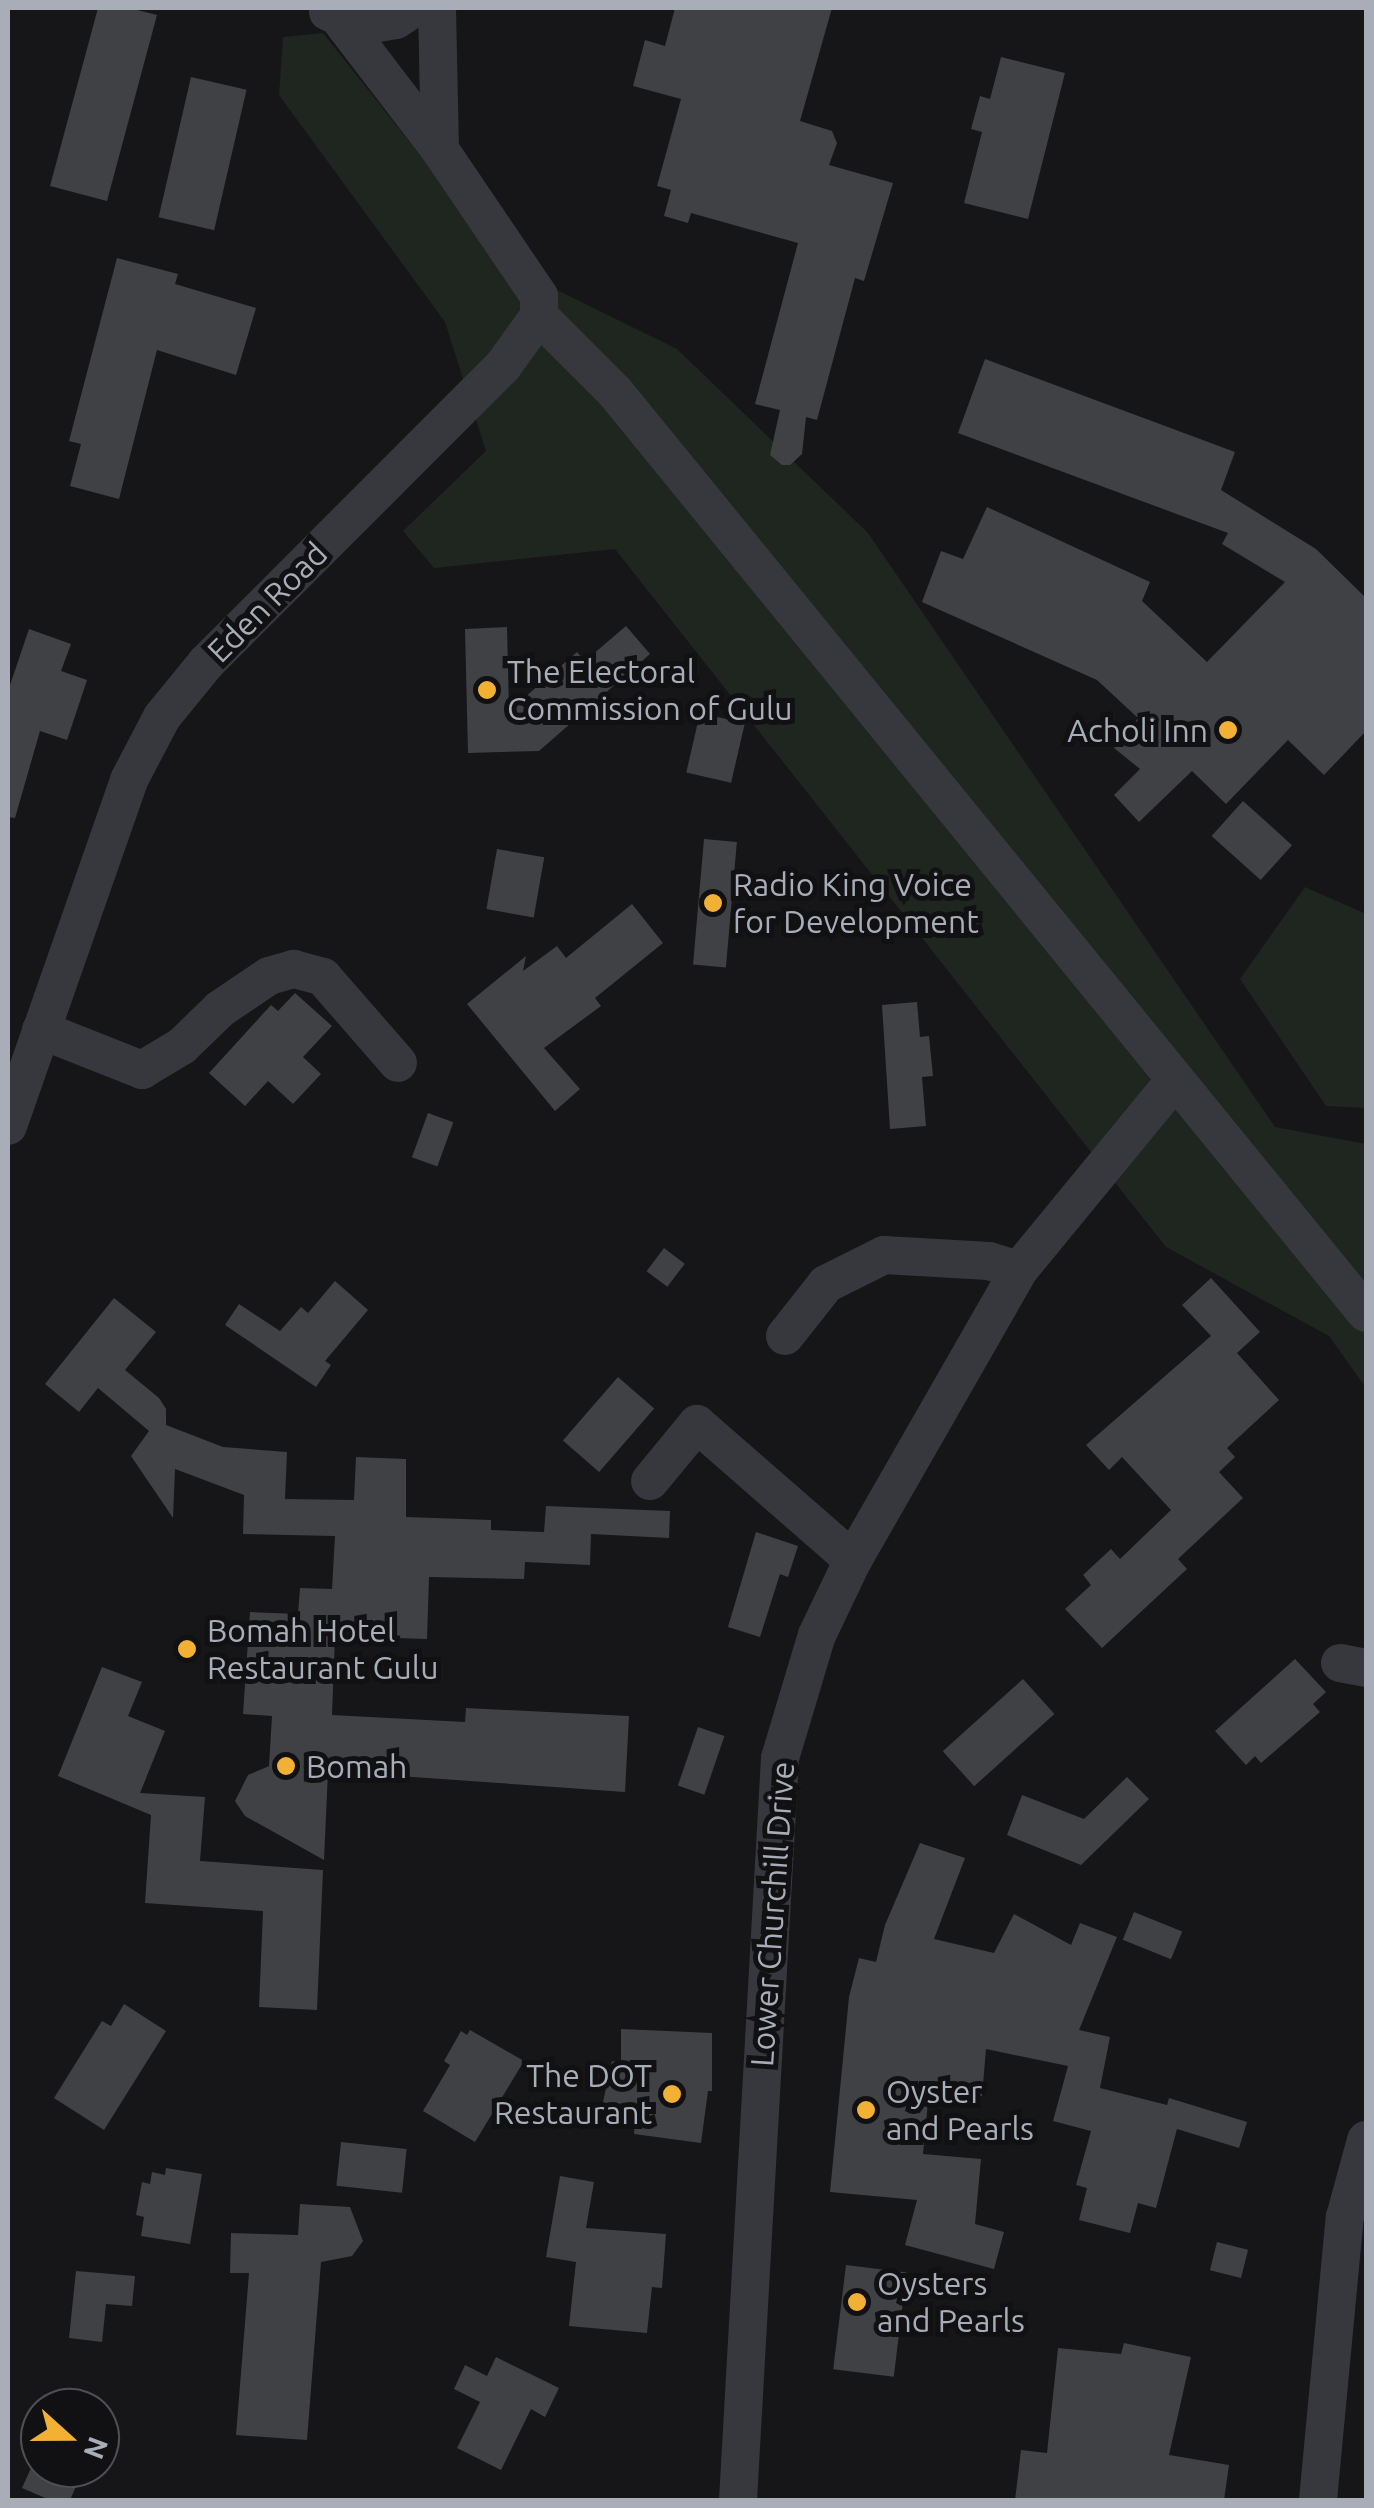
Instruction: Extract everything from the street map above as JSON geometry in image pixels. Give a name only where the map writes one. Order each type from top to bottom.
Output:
[{"type":"street","points":[[330,13],[367,25],[396,20],[414,8]]},
{"type":"street","points":[[436,8],[440,150]]},
{"type":"street","points":[[330,13],[440,150],[539,296],[540,316],[615,392],[1366,1313]]},
{"type":"street","name":"Eden Road","points":[[8,1126],[129,780],[162,716],[206,663],[503,366],[540,316]]},
{"type":"street","points":[[41,1030],[142,1070],[182,1046],[236,998],[270,976],[294,969],[323,978],[398,1063]]},
{"type":"street","name":"Lower Churchill Drive","points":[[738,2500],[780,1758],[818,1635],[853,1560],[1019,1270],[1174,1080]]},
{"type":"street","points":[[785,1336],[826,1284],[884,1255],[989,1261],[1019,1270]]},
{"type":"street","points":[[650,1481],[697,1424],[853,1560]]},
{"type":"street","points":[[1318,2500],[1345,2217],[1366,2140]]},
{"type":"shaded area","points":[[323,33],[508,266],[677,349],[868,533],[1275,1127],[1366,1144],[1366,1388],[1329,1336],[1166,1247],[615,549],[434,568],[403,531],[486,451],[445,322],[279,95],[283,37]]},
{"type":"shaded area","points":[[1305,887],[1366,914],[1366,1108],[1326,1106],[1240,979]]},
{"type":"building","points":[[98,8],[129,8],[157,15],[107,201],[50,186]]},
{"type":"building","points":[[675,8],[832,8],[800,121],[832,131],[837,143],[829,165],[893,183],[864,281],[855,278],[817,420],[806,417],[802,454],[790,465],[782,465],[770,455],[780,410],[755,404],[798,243],[691,213],[688,223],[664,216],[671,190],[657,186],[681,99],[633,86],[645,40],[665,46]]},
{"type":"building","points":[[1001,57],[1065,73],[1028,219],[964,203],[982,132],[971,129],[980,96],[990,99]]},
{"type":"building","points":[[191,77],[247,90],[214,230],[159,217]]},
{"type":"building","points":[[117,258],[178,274],[175,284],[256,308],[236,375],[157,350],[119,499],[70,486],[81,444],[69,441]]},
{"type":"building","points":[[985,359],[1235,452],[1221,490],[1316,549],[1366,598],[1366,731],[1324,775],[1288,740],[1226,804],[1192,771],[1139,822],[1114,795],[1140,769],[1114,748],[1138,718],[1097,680],[922,602],[941,551],[963,559],[987,507],[1150,582],[1142,601],[1207,662],[1285,582],[1222,544],[1228,533],[958,433]]},
{"type":"building","points":[[626,626],[650,654],[539,751],[468,753],[465,629],[507,627],[509,711],[577,652],[585,661]]},
{"type":"building","points":[[29,629],[71,644],[61,671],[87,680],[67,740],[40,731],[15,818],[8,817],[8,691]]},
{"type":"building","points":[[700,713],[745,723],[731,783],[686,772]]},
{"type":"building","points":[[1243,801],[1292,845],[1261,880],[1212,836]]},
{"type":"building","name":"Radio King Voice for Development","points":[[704,839],[737,842],[726,967],[693,965]]},
{"type":"building","points":[[497,849],[544,857],[534,917],[486,909]]},
{"type":"building","points":[[632,904],[663,943],[595,998],[601,1006],[544,1048],[580,1089],[555,1111],[467,1004],[526,956],[523,971],[557,946],[566,958]]},
{"type":"building","points":[[295,993],[332,1026],[303,1057],[321,1074],[293,1104],[268,1081],[245,1106],[209,1073],[271,1005],[278,1011]]},
{"type":"building","points":[[917,1002],[920,1037],[929,1036],[933,1076],[922,1077],[926,1126],[890,1129],[882,1005]]},
{"type":"building","points":[[428,1113],[453,1122],[437,1166],[412,1157]]},
{"type":"building","points":[[664,1248],[685,1264],[667,1287],[647,1271]]},
{"type":"building","points":[[1211,1278],[1260,1332],[1237,1353],[1279,1400],[1227,1448],[1235,1457],[1219,1472],[1243,1498],[1178,1559],[1187,1569],[1102,1648],[1065,1609],[1091,1585],[1083,1575],[1111,1549],[1120,1559],[1171,1510],[1122,1457],[1109,1470],[1086,1445],[1211,1336],[1182,1305]]},
{"type":"building","points":[[335,1281],[368,1310],[325,1361],[331,1365],[316,1387],[225,1325],[239,1304],[280,1331],[301,1307],[308,1313]]},
{"type":"building","points":[[114,1298],[156,1332],[125,1370],[159,1398],[166,1409],[166,1425],[223,1447],[287,1452],[285,1499],[354,1500],[356,1457],[406,1459],[406,1517],[491,1520],[491,1530],[544,1532],[546,1506],[670,1511],[669,1538],[591,1534],[590,1565],[525,1562],[524,1579],[429,1577],[427,1639],[335,1636],[332,1715],[465,1722],[466,1708],[629,1716],[625,1792],[328,1771],[324,1860],[245,1816],[235,1801],[248,1775],[269,1766],[272,1716],[243,1714],[250,1612],[298,1614],[300,1588],[332,1589],[335,1536],[243,1534],[244,1495],[175,1469],[173,1518],[131,1456],[149,1431],[98,1388],[79,1412],[45,1384]]},
{"type":"building","points":[[618,1377],[654,1408],[599,1472],[563,1440]]},
{"type":"building","points":[[756,1532],[798,1546],[788,1577],[780,1574],[760,1637],[728,1627]]},
{"type":"building","points":[[1295,1659],[1326,1692],[1313,1704],[1320,1712],[1261,1763],[1255,1756],[1246,1765],[1215,1731]]},
{"type":"building","points":[[102,1667],[142,1682],[128,1716],[165,1731],[140,1793],[205,1797],[200,1861],[323,1870],[317,2010],[259,2007],[263,1911],[145,1903],[151,1815],[58,1776]]},
{"type":"building","points":[[1023,1679],[1054,1714],[974,1786],[943,1751]]},
{"type":"building","points":[[698,1727],[724,1736],[704,1795],[678,1786]]},
{"type":"building","points":[[1127,1777],[1149,1799],[1081,1865],[1007,1835],[1022,1795],[1084,1819]]},
{"type":"building","points":[[920,1843],[965,1858],[934,1939],[994,1953],[1014,1914],[1071,1945],[1080,1923],[1117,1937],[1079,2030],[1110,2037],[1100,2088],[1167,2105],[1169,2098],[1247,2122],[1239,2148],[1177,2129],[1156,2208],[1138,2203],[1130,2233],[1079,2220],[1087,2188],[1076,2185],[1091,2131],[1053,2121],[1068,2066],[986,2049],[982,2096],[929,2091],[923,2154],[981,2159],[975,2224],[1004,2232],[994,2269],[905,2245],[917,2200],[830,2192],[849,1997],[859,1958],[876,1962],[885,1925]]},
{"type":"building","points":[[1134,1912],[1182,1931],[1171,1959],[1123,1940]]},
{"type":"building","points":[[124,2004],[166,2031],[104,2130],[54,2098],[102,2021],[111,2026]]},
{"type":"building","points":[[621,2029],[712,2033],[712,2091],[708,2091],[701,2143],[634,2134],[635,2118],[601,2111],[612,2061],[621,2063]]},
{"type":"building","points":[[470,2030],[524,2061],[475,2142],[423,2111],[450,2065],[444,2061],[461,2031],[467,2035]]},
{"type":"building","points":[[341,2142],[407,2149],[402,2193],[336,2186]]},
{"type":"building","points":[[166,2168],[202,2174],[190,2244],[141,2236],[144,2217],[136,2215],[142,2182],[150,2184],[152,2172],[165,2175]]},
{"type":"building","points":[[560,2176],[594,2182],[586,2228],[666,2234],[662,2288],[652,2287],[647,2333],[569,2326],[576,2262],[546,2257]]},
{"type":"building","points":[[300,2204],[350,2207],[363,2241],[352,2256],[321,2262],[307,2440],[236,2435],[249,2273],[230,2273],[231,2233],[298,2235]]},
{"type":"building","points":[[1217,2242],[1248,2250],[1241,2278],[1210,2270]]},
{"type":"building","points":[[846,2265],[907,2272],[894,2377],[833,2369]]},
{"type":"building","points":[[76,2271],[135,2276],[132,2306],[106,2304],[102,2342],[69,2338]]},
{"type":"building","points":[[1124,2343],[1191,2357],[1169,2455],[1229,2465],[1224,2500],[1015,2500],[1021,2450],[1047,2453],[1058,2348],[1121,2354]]},
{"type":"building","points":[[496,2357],[559,2388],[545,2417],[531,2409],[501,2470],[457,2448],[480,2402],[454,2389],[465,2365],[487,2376]]},
{"type":"building","points":[[22,2488],[75,2488],[70,2500],[50,2500]]},
{"type":"place","name":"The Electoral Commission of Gulu","points":[[487,690]]},
{"type":"place","name":"Acholi Inn","points":[[1228,730]]},
{"type":"place","name":"Radio King Voice for Development","points":[[713,903]]},
{"type":"place","name":"Bomah Hotel Restaurant Gulu","points":[[187,1649]]},
{"type":"place","name":"Bomah","points":[[286,1766]]},
{"type":"place","name":"The DOT Restaurant","points":[[672,2094]]},
{"type":"place","name":"Oyster and Pearls","points":[[866,2110]]},
{"type":"place","name":"Oysters and Pearls","points":[[857,2302]]}]
